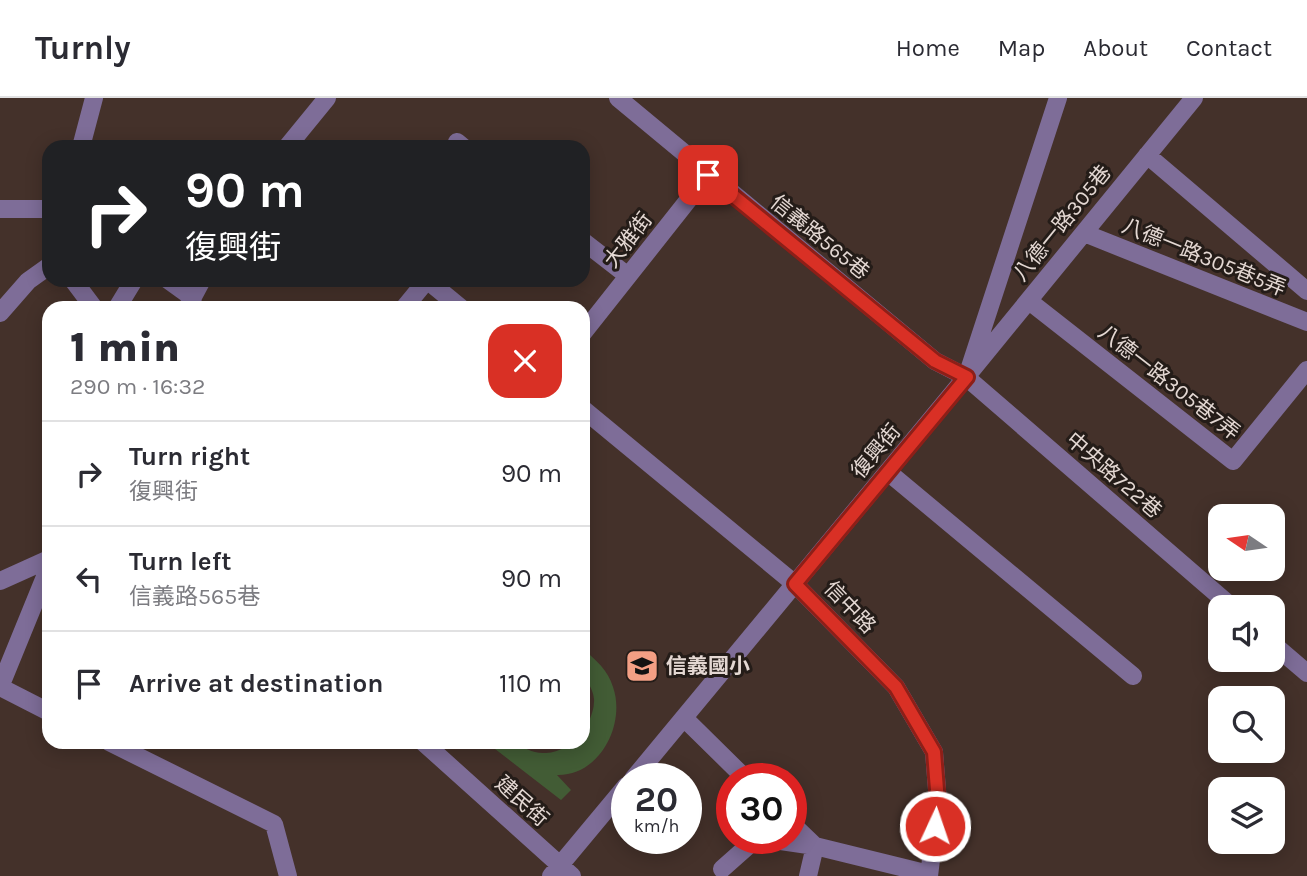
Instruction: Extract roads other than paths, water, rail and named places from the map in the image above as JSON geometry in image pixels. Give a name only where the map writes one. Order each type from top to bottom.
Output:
[{"type":"street","points":[[83,140],[94,98]]},
{"type":"street","points":[[293,140],[327,98]]},
{"type":"street","name":"信義路565巷","points":[[618,98],[935,361],[967,377]]},
{"type":"street","name":"復興街","points":[[646,763],[967,377],[1058,98]]},
{"type":"street","name":"八德一路305巷","points":[[967,377],[1194,98]]},
{"type":"street","points":[[1147,155],[1307,291]]},
{"type":"street","name":"大雅街","points":[[590,324],[708,175]]},
{"type":"street","points":[[0,209],[42,208]]},
{"type":"street","name":"八德一路305巷5弄","points":[[1084,233],[1307,322]]},
{"type":"street","points":[[590,246],[628,276]]},
{"type":"street","points":[[0,313],[29,281],[42,271]]},
{"type":"street","points":[[175,287],[188,301]]},
{"type":"street","points":[[410,301],[421,287]]},
{"type":"street","points":[[436,287],[452,301]]},
{"type":"street","name":"八德一路305巷7弄","points":[[1029,301],[1233,461],[1303,376]]},
{"type":"street","name":"中央路722巷","points":[[967,377],[1217,595]]},
{"type":"street","name":"信中路","points":[[590,414],[795,584],[896,687],[934,752],[938,802],[929,875]]},
{"type":"street","points":[[888,472],[1133,676]]},
{"type":"street","points":[[0,581],[42,562]]},
{"type":"street","points":[[42,584],[0,687],[42,708]]},
{"type":"street","points":[[1285,654],[1307,673]]},
{"type":"street","points":[[684,718],[730,763]]},
{"type":"street","points":[[123,749],[274,824],[288,876]]},
{"type":"street","name":"建民街","points":[[430,749],[561,872]]},
{"type":"street","points":[[561,872],[611,806]]},
{"type":"street","points":[[807,838],[815,846]]},
{"type":"street","points":[[807,845],[929,875]]},
{"type":"street","points":[[808,876],[815,846]]},
{"type":"street","points":[[722,869],[739,854]]},
{"type":"place","name":"信義國小","points":[[642,666]]}]
